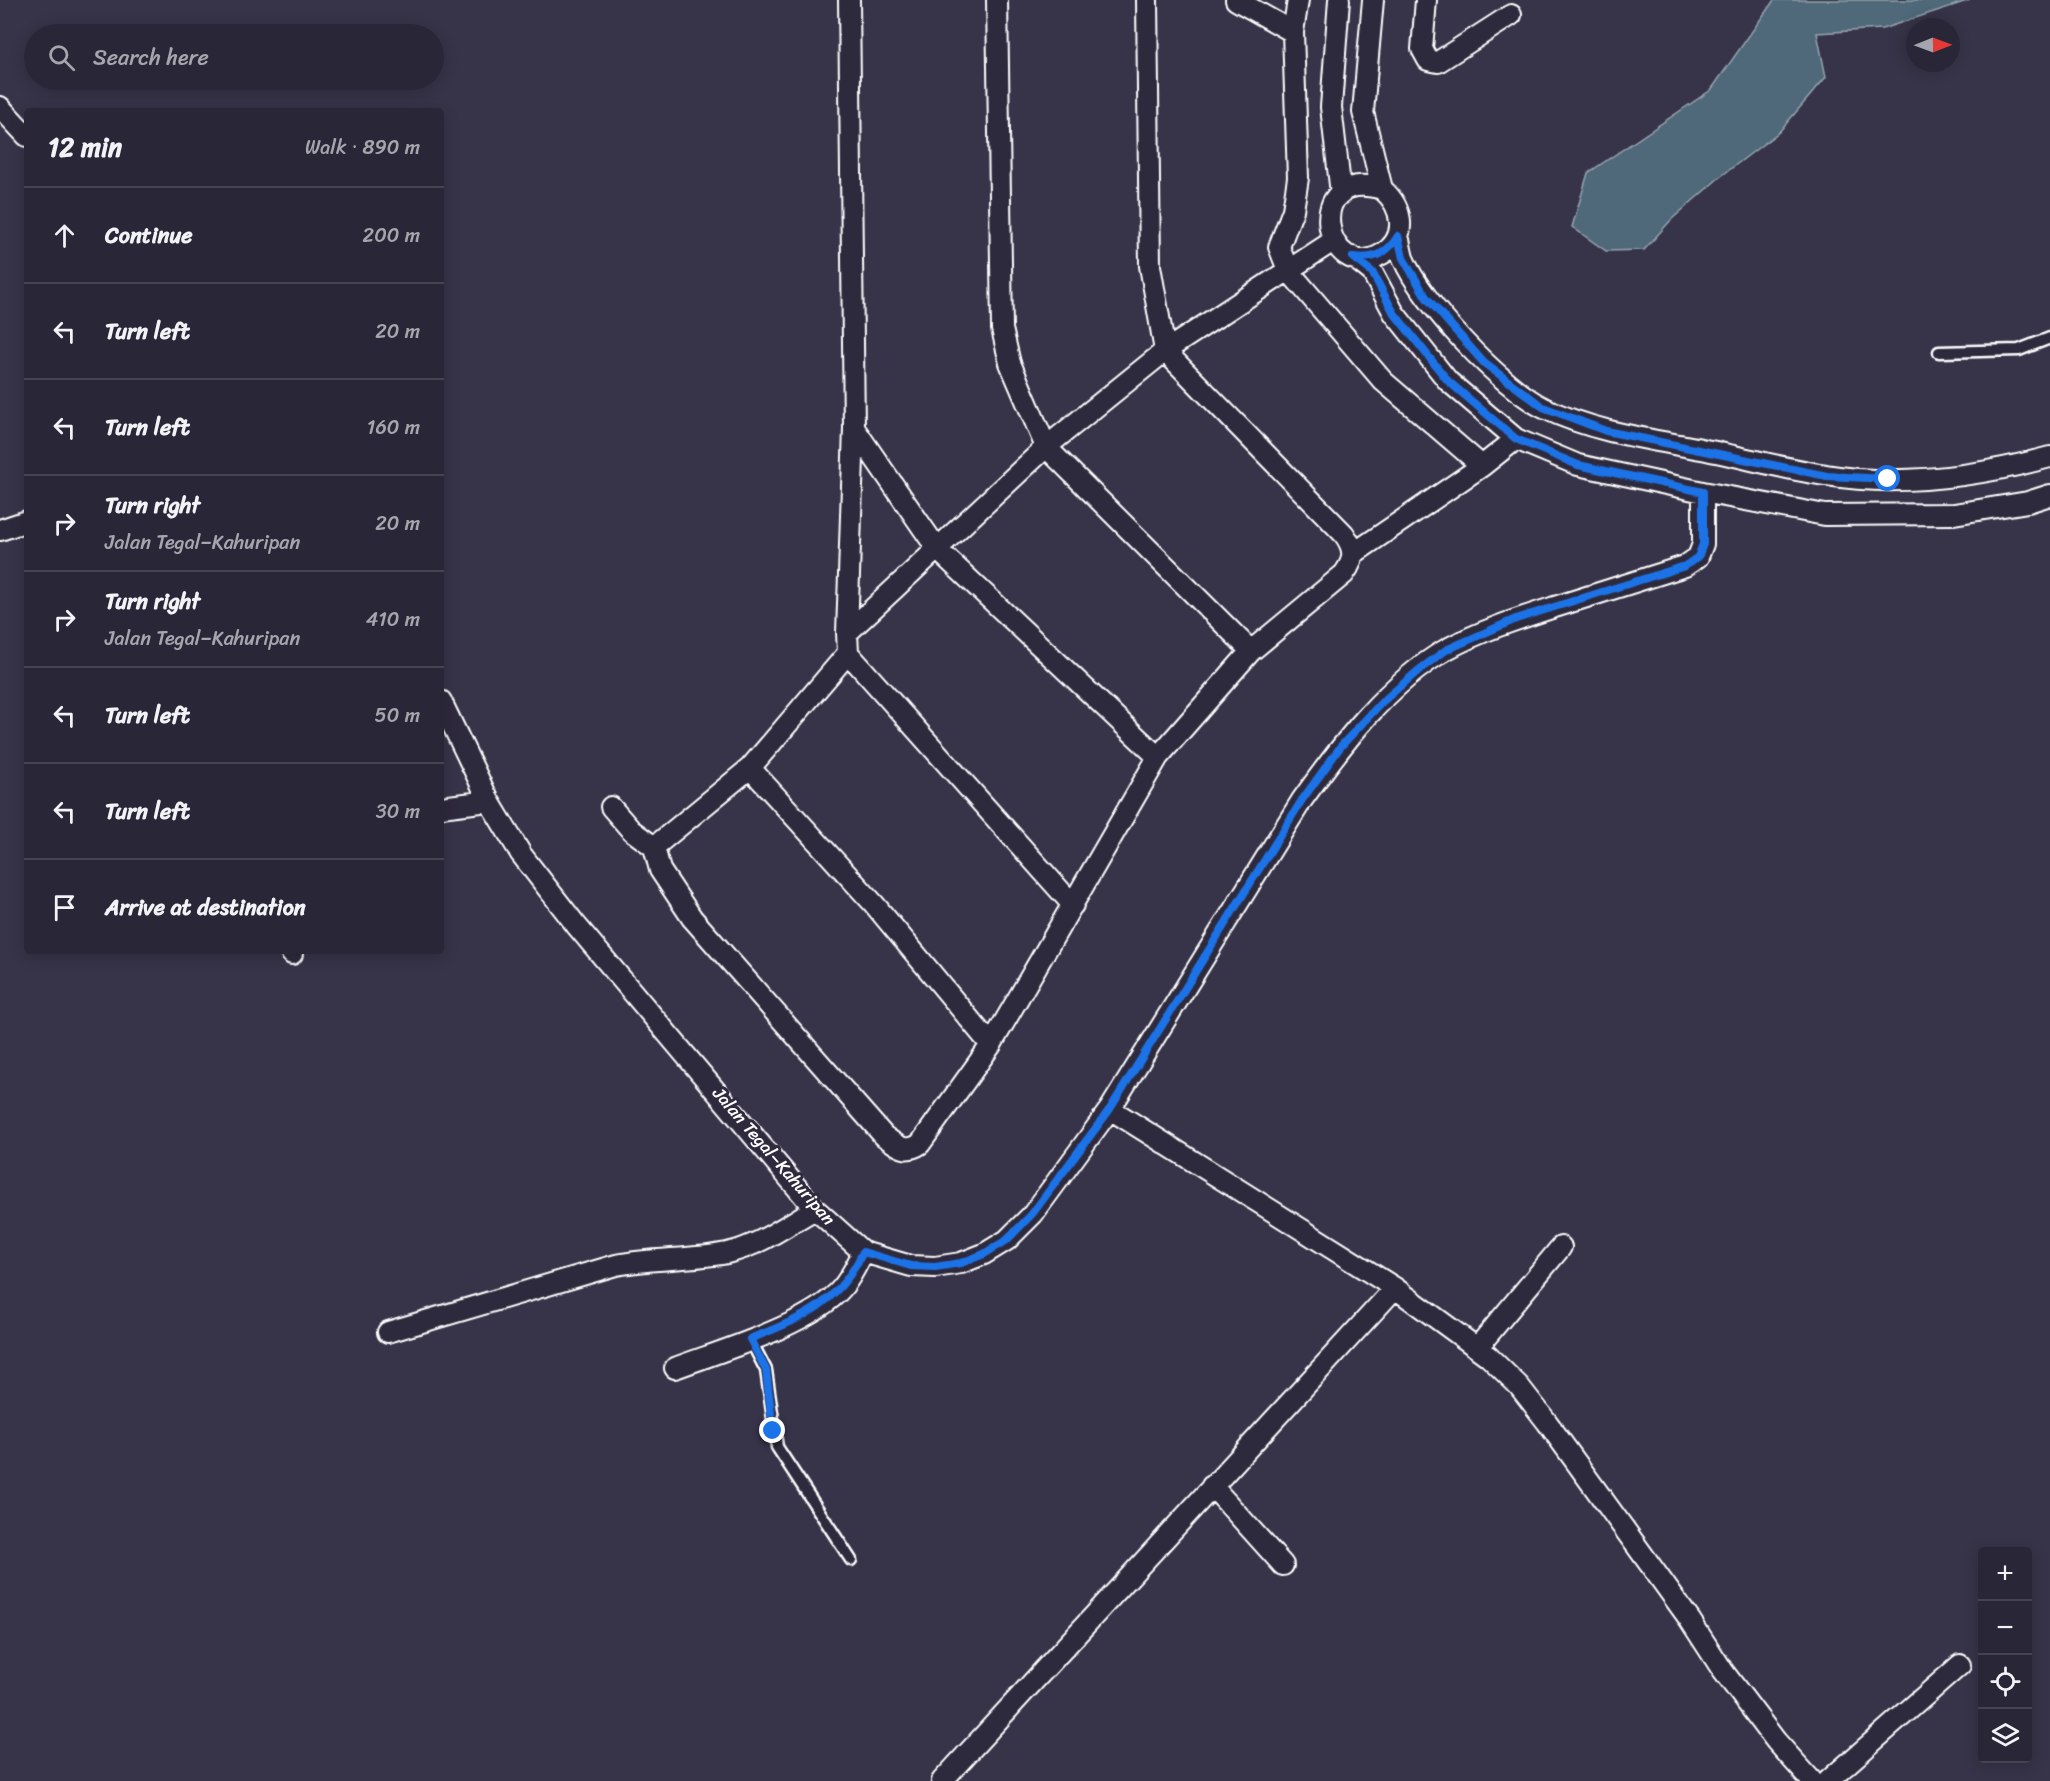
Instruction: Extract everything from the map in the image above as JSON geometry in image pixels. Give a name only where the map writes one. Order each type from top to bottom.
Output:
[{"type":"street","points":[[849,0],[854,428],[848,653],[1073,905]]},
{"type":"street","points":[[997,0],[1002,329],[1010,363],[1046,447],[1251,651]]},
{"type":"street","points":[[611,807],[631,830],[654,847],[660,870],[692,918],[884,1136],[907,1149],[920,1144],[991,1045],[1158,757],[1251,651],[1344,574],[1351,565],[1353,554],[1351,544],[1344,534],[1165,351],[1150,266],[1147,0]]},
{"type":"street","points":[[1236,0],[1293,32]]},
{"type":"street","points":[[1298,0],[1293,32],[1298,178],[1293,210],[1279,247],[1288,270],[1383,381],[1482,466]]},
{"type":"street","points":[[1339,0],[1331,107],[1341,194]]},
{"type":"street","points":[[1374,0],[1363,112],[1382,189]]},
{"type":"street","points":[[1426,0],[1422,50],[1428,60],[1438,62],[1511,15]]},
{"type":"street","points":[[0,107],[24,133]]},
{"type":"street","points":[[1353,257],[1367,259],[1380,255],[1391,247],[1398,236],[1401,223],[1399,209],[1382,189],[1368,185],[1353,187],[1341,194],[1332,204],[1328,216],[1328,229],[1333,241],[1345,253],[1372,272],[1394,313],[1448,381],[1516,439],[1578,465],[1825,515],[1954,514],[2028,502],[2050,495]]},
{"type":"street","points":[[1398,236],[1403,258],[1426,297],[1484,363],[1543,407],[1606,431],[1827,476],[1888,479],[1950,476],[2017,466],[2050,457]]},
{"type":"street","points":[[847,633],[1046,447],[1165,351],[1270,285],[1288,270],[1333,241]]},
{"type":"street","points":[[854,428],[938,550],[1158,757]]},
{"type":"street","points":[[1353,554],[1482,466],[1516,439]]},
{"type":"street","name":"Jalan Tegal–Kahuripan","points":[[444,706],[489,801],[521,854],[576,925],[815,1209],[863,1252],[889,1262],[935,1267],[961,1263],[984,1254],[1007,1240],[1032,1214],[1110,1109],[1302,800],[1341,746],[1382,702],[1446,650],[1474,636],[1516,619],[1685,566],[1698,557],[1703,544],[1703,492]]},
{"type":"street","points":[[0,530],[24,522]]},
{"type":"street","points":[[654,847],[750,768],[848,653]]},
{"type":"street","points":[[750,768],[874,904],[991,1045]]},
{"type":"street","points":[[444,807],[489,801]]},
{"type":"street","points":[[1110,1109],[1395,1288],[1478,1347],[1519,1386],[1694,1625],[1723,1671],[1776,1741],[1812,1781]]},
{"type":"street","points":[[388,1332],[503,1301],[616,1265],[644,1260],[727,1253],[754,1244],[815,1209]]},
{"type":"street","points":[[1478,1347],[1561,1247]]},
{"type":"street","points":[[675,1368],[799,1319],[841,1290],[854,1272],[863,1252]]},
{"type":"street","points":[[942,1781],[1395,1288]]},
{"type":"street","points":[[1212,1486],[1283,1565]]},
{"type":"street","points":[[1828,1781],[1960,1665]]},
{"type":"lane","points":[[1939,352],[2019,350],[2050,338]]},
{"type":"lane","points":[[750,1339],[766,1370],[777,1447],[851,1560]]},
{"type":"water","points":[[1774,0],[1970,0],[1915,18],[1906,18],[1906,21],[1882,29],[1817,33],[1826,77],[1779,132],[1720,177],[1672,219],[1644,250],[1606,251],[1572,227],[1588,173],[1711,90]]},
{"type":"route","points":[[773,1431],[766,1370],[750,1339],[799,1319],[841,1290],[854,1272],[863,1252],[889,1262],[935,1267],[961,1263],[984,1254],[1007,1240],[1032,1214],[1110,1109],[1302,800],[1341,746],[1382,702],[1446,650],[1474,636],[1516,619],[1685,566],[1698,557],[1703,544],[1703,492],[1578,465],[1516,439],[1448,381],[1394,313],[1372,272],[1353,257],[1367,259],[1380,255],[1391,247],[1398,236],[1403,258],[1426,297],[1484,363],[1543,407],[1606,431],[1827,476],[1888,479]]}]
